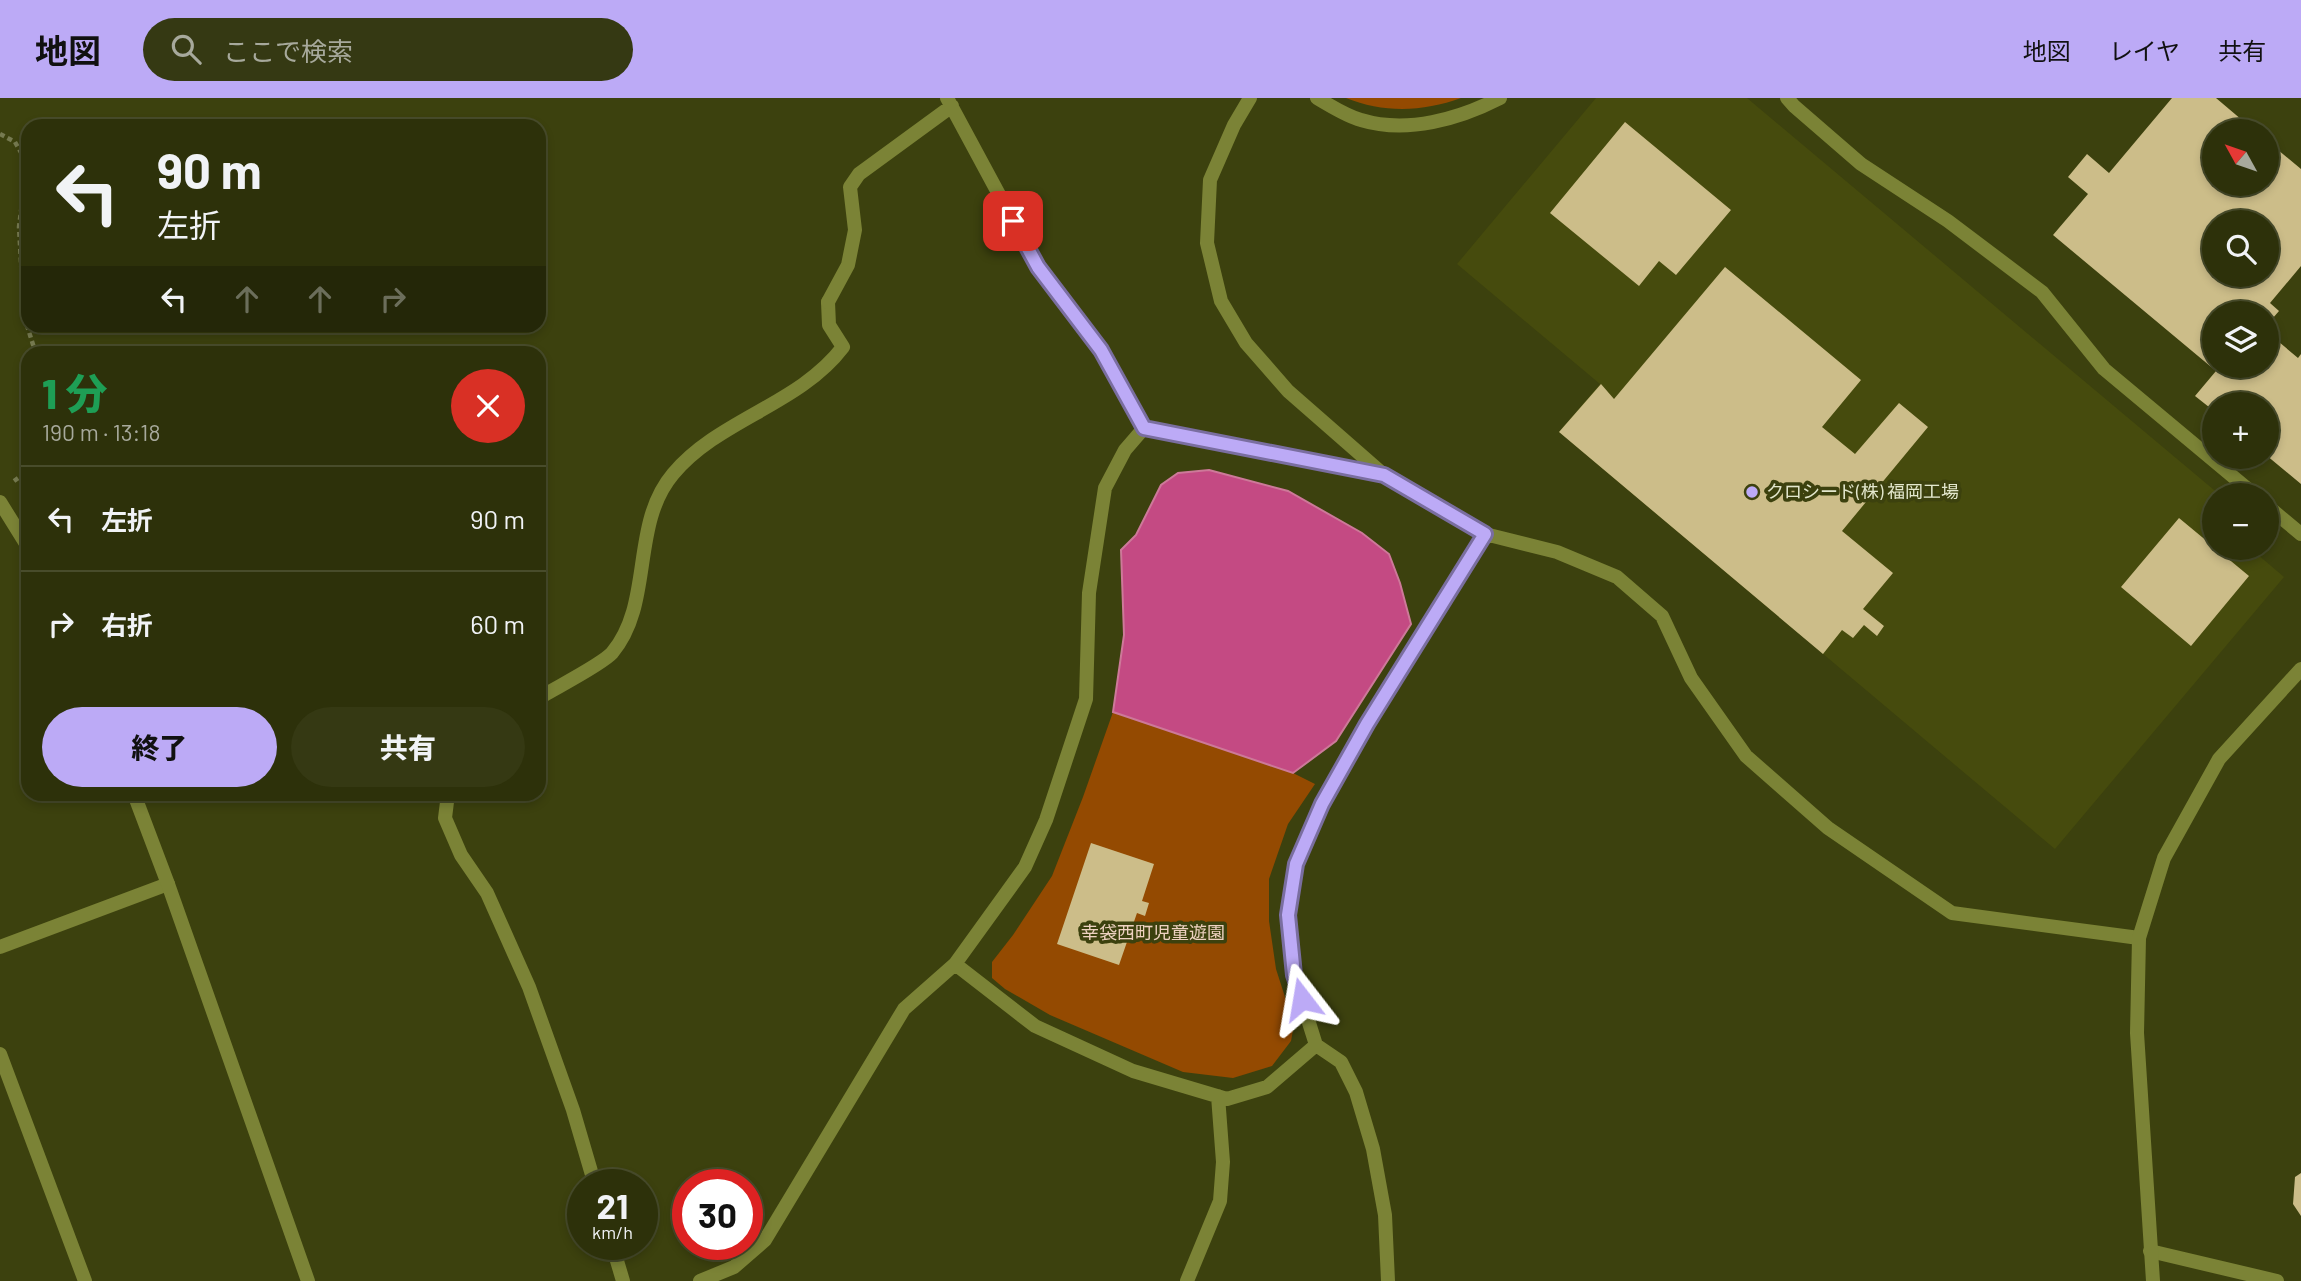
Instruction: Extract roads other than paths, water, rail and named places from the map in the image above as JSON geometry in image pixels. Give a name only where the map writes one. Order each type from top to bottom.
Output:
[{"type":"street","points":[[1250,98],[1234,125],[1210,180],[1207,243],[1221,302],[1246,343],[1288,391],[1384,475],[1485,534],[1557,552],[1617,577],[1662,616],[1692,678],[1746,756],[1828,828],[1952,913],[2139,938]]},
{"type":"street","points":[[1317,98],[1360,120],[1388,126],[1432,123],[1478,109],[1500,98]]},
{"type":"street","points":[[1787,98],[1861,164],[1948,221],[2042,292],[2104,369],[2241,483]]},
{"type":"street","points":[[546,694],[610,656],[627,632],[635,604],[651,513],[671,477],[689,457],[739,423],[784,399],[831,363],[843,347],[829,325],[828,302],[848,265],[855,230],[850,187],[859,174],[950,102],[1038,267],[1101,350],[1144,428]]},
{"type":"street","points":[[1144,428],[1384,475]]},
{"type":"street","points":[[700,1281],[734,1267],[765,1240],[904,1009],[955,964],[1025,867],[1046,820],[1086,699],[1089,593],[1105,488],[1125,450],[1144,428]]},
{"type":"street","points":[[0,502],[21,536]]},
{"type":"street","points":[[2279,516],[2301,534]]},
{"type":"street","points":[[1388,1281],[1385,1215],[1373,1149],[1356,1092],[1341,1062],[1317,1045],[1294,975],[1288,915],[1296,864],[1322,804],[1367,724],[1485,534]]},
{"type":"street","points":[[2153,1281],[2137,1033],[2139,938],[2164,859],[2219,759],[2301,669]]},
{"type":"street","points":[[137,801],[308,1281]]},
{"type":"street","points":[[447,801],[445,818],[461,855],[487,893],[529,987],[573,1110],[590,1169]]},
{"type":"street","points":[[0,947],[168,884]]},
{"type":"street","points":[[955,964],[1035,1026],[1133,1071],[1227,1099],[1267,1087],[1317,1045]]},
{"type":"street","points":[[0,1054],[85,1281]]},
{"type":"street","points":[[1187,1281],[1220,1201],[1223,1163],[1218,1096]]},
{"type":"street","points":[[2150,1251],[2277,1281]]},
{"type":"street","points":[[617,1260],[623,1281]]},
{"type":"place","name":"クロシード(株) 福岡工場","points":[[1752,492]]},
{"type":"park label","name":"幸袋西町児童遊園","points":[[1153,933]]}]
